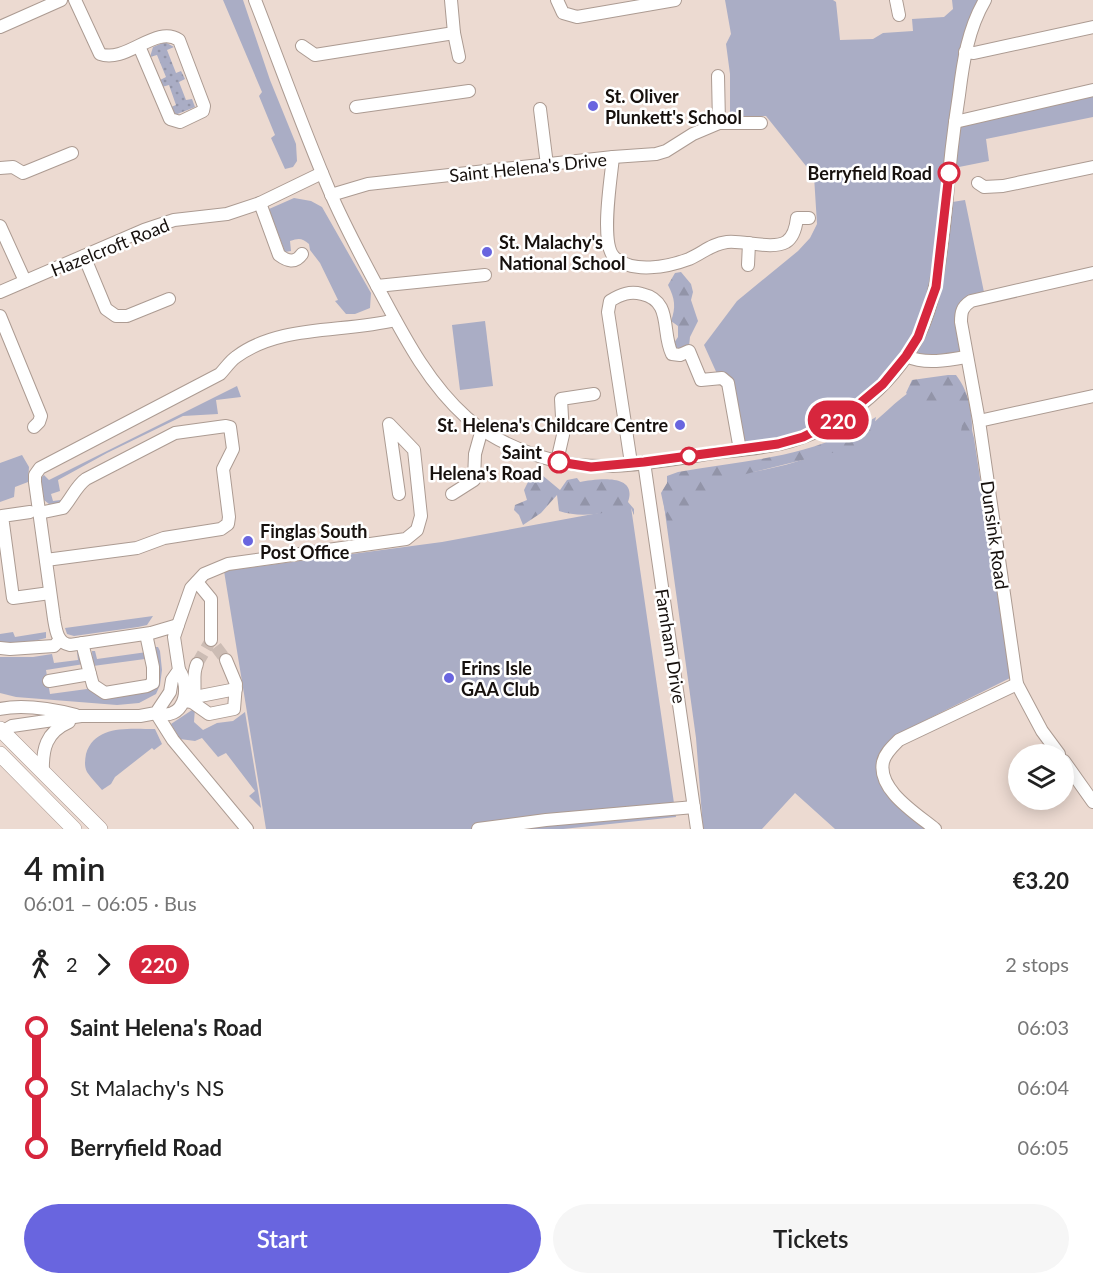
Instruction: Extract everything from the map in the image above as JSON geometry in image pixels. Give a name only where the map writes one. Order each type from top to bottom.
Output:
[{"type":"main road","points":[[1,731],[100,829]]},
{"type":"main road","points":[[0,754],[74,829]]},
{"type":"street","points":[[0,27],[61,0]]},
{"type":"street","points":[[75,0],[95,48],[100,54],[112,57],[159,37],[169,36],[179,40],[204,106],[203,111],[180,122],[170,119],[139,46]]},
{"type":"street","points":[[255,0],[331,195],[419,362],[443,394],[465,416],[498,439],[557,461],[591,467],[740,450],[778,444],[803,437],[845,416],[876,391],[906,356],[918,337],[936,287],[955,122],[966,52],[970,34],[985,0]]},
{"type":"street","points":[[451,0],[459,57]]},
{"type":"street","points":[[557,0],[563,13],[577,17],[675,0]]},
{"type":"street","points":[[896,0],[898,15]]},
{"type":"street","points":[[966,52],[975,53],[1093,27]]},
{"type":"street","points":[[302,46],[315,55],[454,33]]},
{"type":"street","points":[[718,76],[719,123]]},
{"type":"street","points":[[955,122],[1093,90]]},
{"type":"street","points":[[356,107],[470,91]]},
{"type":"street","points":[[540,109],[547,165]]},
{"type":"street","name":"Saint Helena's Drive","points":[[331,195],[368,184],[656,154],[719,123],[761,123]]},
{"type":"street","points":[[0,168],[13,168],[23,173],[72,153]]},
{"type":"street","points":[[613,157],[607,246],[613,256],[623,263],[638,267],[659,266],[689,258],[711,245],[729,242],[778,244],[788,241],[796,228],[797,218],[808,218]]},
{"type":"street","points":[[978,183],[984,187],[1002,186],[1093,167]]},
{"type":"street","name":"Hazelcroft Road","points":[[0,292],[144,230],[174,220],[227,214],[260,203],[322,173]]},
{"type":"street","points":[[260,203],[279,255],[292,261],[298,259],[302,254]]},
{"type":"street","points":[[0,226],[25,281]]},
{"type":"street","points":[[748,265],[749,243]]},
{"type":"street","points":[[84,256],[106,309],[116,316],[127,316],[169,299]]},
{"type":"street","name":"Dunsink Road","points":[[1052,744],[1042,731],[1017,684],[961,312],[964,306],[971,301],[1093,273]]},
{"type":"street","points":[[377,286],[485,275]]},
{"type":"street","points":[[631,463],[609,312],[610,301],[621,294],[634,292],[652,297],[660,305],[664,314],[668,346],[672,354],[680,355],[689,351],[701,380],[722,378],[728,382],[740,450]]},
{"type":"street","points":[[0,316],[41,416],[34,427]]},
{"type":"street","points":[[178,625],[146,634],[70,645],[63,644],[57,632],[46,560],[34,512],[35,475],[40,468],[220,374],[234,358],[252,347],[283,336],[395,320]]},
{"type":"street","points":[[906,356],[924,362],[967,357]]},
{"type":"street","points":[[557,461],[563,435],[561,399],[594,394]]},
{"type":"street","points":[[979,421],[1092,400]]},
{"type":"street","points":[[226,660],[236,689],[234,709],[208,714],[190,700],[185,680],[179,670],[174,637],[191,588],[204,574],[228,564],[406,539],[417,530],[422,516],[414,450],[389,424],[399,494]]},
{"type":"street","points":[[46,560],[137,548],[164,538],[221,529],[228,524],[229,509],[223,469],[233,449],[230,427],[175,433],[86,479],[77,486],[76,494],[63,508],[2,516],[13,598],[50,593]]},
{"type":"street","points":[[452,494],[474,480],[476,454],[482,429]]},
{"type":"street","name":"Farnham Drive","points":[[644,462],[697,829]]},
{"type":"street","points":[[197,582],[212,599],[211,640]]},
{"type":"street","points":[[82,643],[93,685],[105,693],[153,683],[153,667],[146,634]]},
{"type":"street","points":[[0,648],[10,650],[54,646],[60,640]]},
{"type":"street","points":[[190,700],[194,668],[197,664]]},
{"type":"street","points":[[156,713],[170,692],[172,680],[179,670]]},
{"type":"street","points":[[49,681],[90,674]]},
{"type":"street","points":[[935,829],[896,797],[887,785],[882,764],[886,754],[899,740],[1017,684]]},
{"type":"street","points":[[1,731],[12,726],[81,716],[140,716],[156,713],[166,716],[171,715],[190,700],[236,689]]},
{"type":"street","points":[[0,709],[12,707],[57,711],[81,716]]},
{"type":"street","points":[[156,713],[174,740],[247,829]]},
{"type":"street","points":[[43,773],[42,756],[50,734],[63,724],[81,716]]},
{"type":"street","points":[[1074,775],[1093,802]]},
{"type":"street","points":[[478,829],[546,820],[694,807]]},
{"type":"green space","points":[[223,0],[243,0],[270,80],[296,144],[297,161],[293,167],[285,169],[271,138],[275,135],[259,96],[262,92]]},
{"type":"green space","points":[[725,0],[833,0],[836,2],[840,40],[873,39],[883,33],[913,31],[912,19],[944,17],[953,9],[952,0],[985,0],[970,33],[946,203],[965,200],[985,297],[964,306],[966,357],[912,358],[886,382],[824,428],[741,449],[737,418],[704,345],[737,301],[798,251],[810,238],[817,224],[814,176],[766,116],[730,117],[730,74],[726,44],[731,34]]},
{"type":"green space","points":[[165,42],[174,47],[167,50],[176,73],[181,71],[185,79],[179,82],[186,100],[192,99],[195,107],[175,115],[171,107],[176,105],[169,85],[162,87],[160,80],[166,77],[157,55],[150,57],[153,47]]},
{"type":"green space","points":[[1093,92],[1093,117],[986,139],[989,161],[954,168],[959,122]]},
{"type":"green space","points":[[294,198],[311,201],[322,207],[371,293],[370,308],[355,314],[346,314],[335,301],[338,300],[307,242],[300,239],[290,241],[291,251],[285,252],[269,209]]},
{"type":"green space","points":[[681,272],[691,284],[693,292],[691,300],[698,321],[690,337],[689,346],[675,350],[674,343],[678,337],[678,326],[671,321],[674,303],[668,285],[675,273]]},
{"type":"green space","points":[[485,321],[493,386],[460,390],[452,325]]},
{"type":"green space","points":[[956,375],[968,398],[972,442],[961,431],[964,414],[960,404],[924,403],[906,393],[912,380]]},
{"type":"green space","points":[[237,386],[241,397],[216,400],[218,414],[183,416],[107,453],[58,480],[60,491],[51,494],[53,501],[61,500],[60,503],[49,504],[44,500],[41,478],[44,475],[49,480]]},
{"type":"green space","points":[[908,393],[957,394],[966,408],[974,438],[1010,678],[896,735],[883,750],[884,786],[928,829],[835,829],[795,793],[762,829],[703,829],[696,738],[663,498],[671,484],[766,470],[833,448],[861,432]]},
{"type":"green space","points":[[876,417],[872,435],[855,450],[831,453],[714,482],[704,504],[686,508],[683,526],[669,530],[661,493],[667,483],[667,476],[678,472],[783,455],[844,435]]},
{"type":"green space","points":[[22,455],[29,467],[28,482],[15,487],[14,497],[0,502],[0,463]]},
{"type":"green space","points":[[542,475],[560,490],[567,480],[577,478],[580,482],[605,479],[622,482],[630,493],[628,502],[634,509],[634,515],[631,508],[586,515],[559,511],[557,495],[541,513],[523,525],[514,510],[515,505],[527,500],[524,490],[530,478]]},
{"type":"green space","name":"Erins Isle GAA Club","points":[[631,507],[676,817],[563,829],[266,829],[224,571],[442,542]]},
{"type":"green space","points":[[153,616],[147,625],[74,636],[67,634],[65,628]]},
{"type":"green space","points":[[13,632],[15,637],[46,632],[46,638],[34,641],[29,646],[0,645],[0,634]]},
{"type":"green space","points":[[152,647],[158,647],[160,651],[162,670],[160,685],[156,694],[139,703],[117,705],[16,697],[0,693],[0,657],[33,657],[52,654],[54,663],[78,660],[77,652],[82,654],[84,664],[46,670],[50,694],[87,689],[86,682],[98,696],[151,689]]},
{"type":"green space","points":[[92,651],[95,651],[97,659],[147,652],[145,659],[93,666]]},
{"type":"green space","points":[[195,708],[194,722],[203,730],[217,723],[233,721],[245,712],[261,808],[249,796],[255,791],[226,753],[218,757],[202,738],[195,741],[180,739],[171,724]]},
{"type":"green space","points":[[155,729],[162,744],[154,750],[152,748],[102,790],[85,768],[86,754],[97,737],[115,730]]},
{"type":"tunnel","points":[[197,664],[211,640],[226,660]]},
{"type":"bus line","name":"220","points":[[559,462],[591,467],[778,444],[803,437],[845,416],[883,384],[918,337],[936,287],[949,173]]},
{"type":"place","name":"St. Oliver Plunkett's School","points":[[593,106]]},
{"type":"place","name":"Berryfield Road","points":[[949,173]]},
{"type":"place","name":"St. Malachy's National School","points":[[487,252]]},
{"type":"place","name":"St. Helena's Childcare Centre","points":[[680,425]]},
{"type":"place","name":"Saint Helena's Road","points":[[559,462]]},
{"type":"place","name":"Finglas South Post Office","points":[[248,541]]},
{"type":"place","name":"Erins Isle GAA Club","points":[[449,678]]}]
